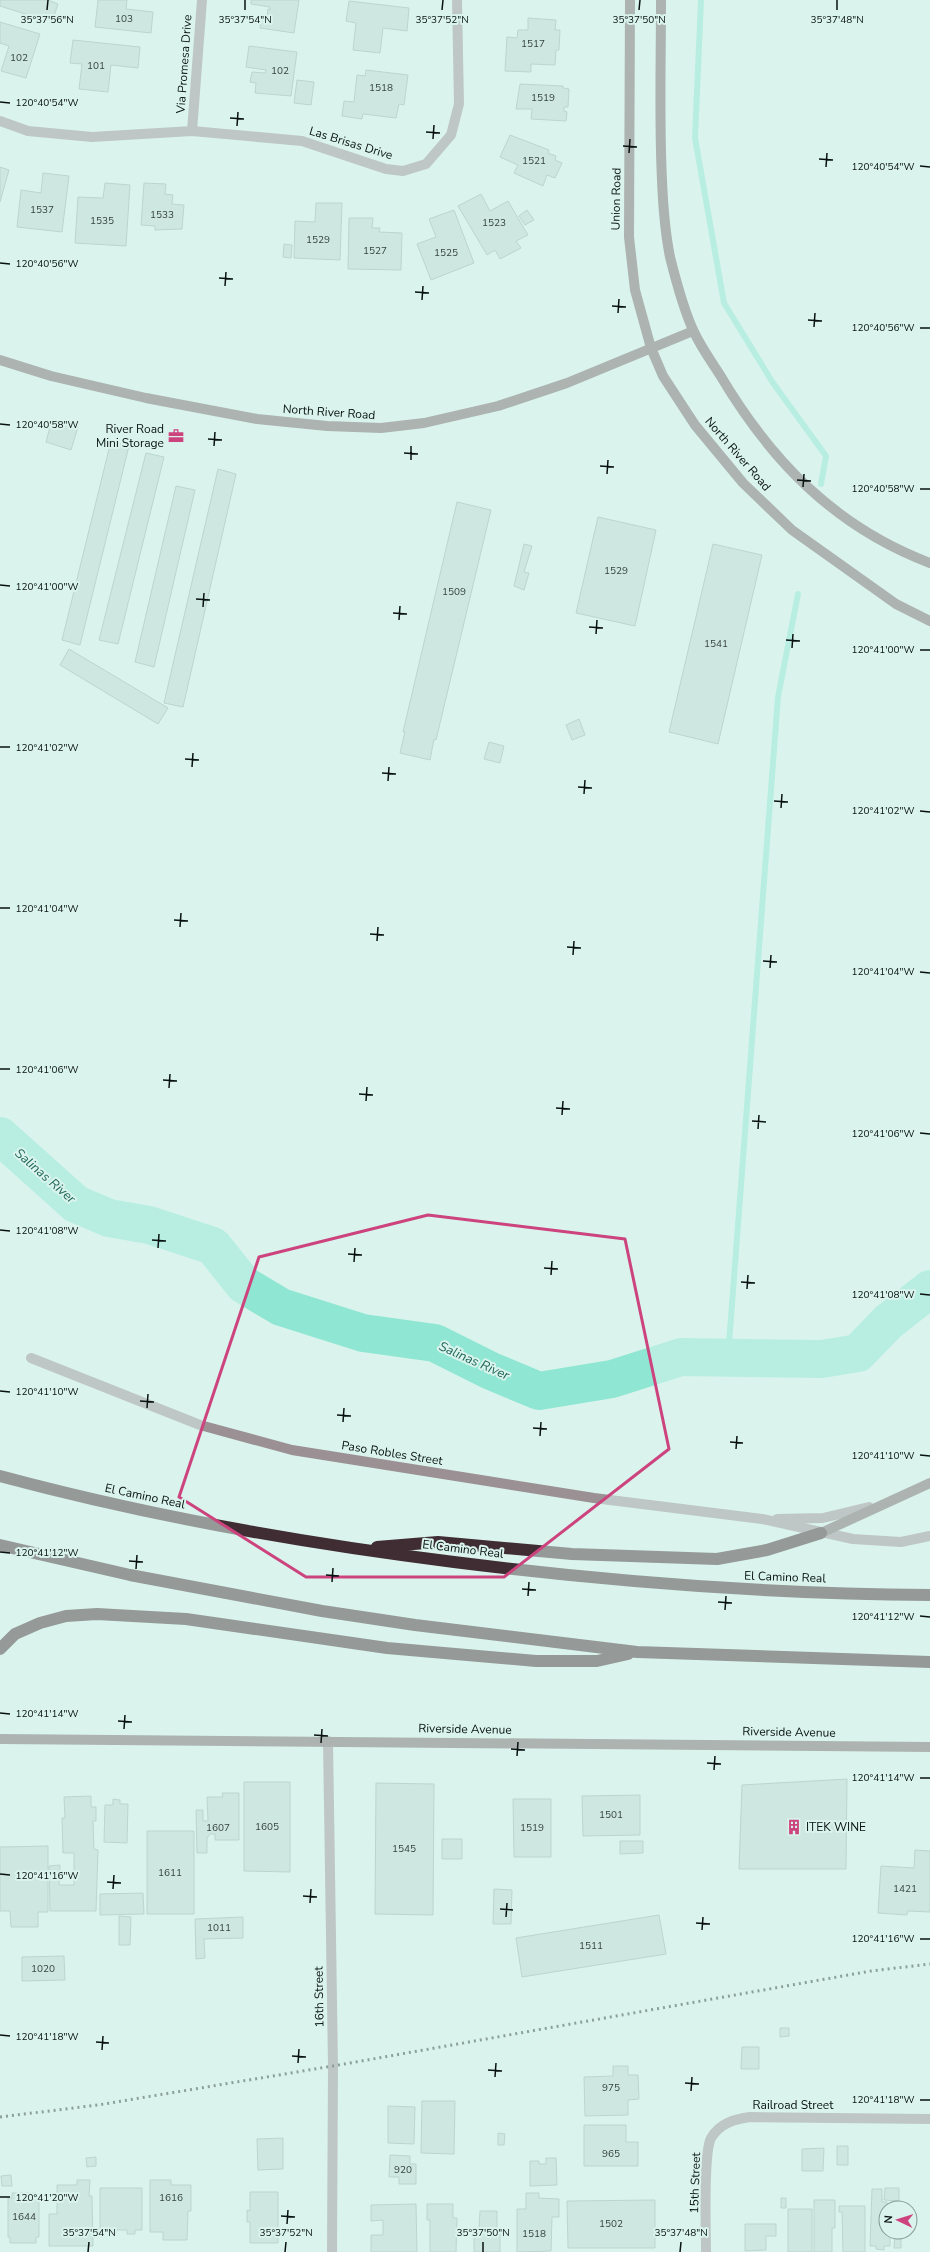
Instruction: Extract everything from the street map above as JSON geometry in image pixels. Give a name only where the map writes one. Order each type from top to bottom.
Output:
[{"type":"highway","name":"El Camino Real","points":[[0,1476],[152,1513],[352,1549],[549,1574],[678,1586],[785,1592],[930,1595]]},
{"type":"highway","points":[[352,1549],[438,1542],[572,1554],[717,1559],[767,1550],[822,1533]]},
{"type":"highway","points":[[0,1546],[130,1575],[322,1611],[415,1625],[637,1652],[930,1662]]},
{"type":"highway","points":[[0,1649],[16,1634],[40,1623],[66,1616],[97,1614],[186,1619],[387,1648],[536,1661],[597,1661],[637,1652]]},
{"type":"main road","name":"Union Road","points":[[630,0],[629,238],[635,290],[651,348]]},
{"type":"main road","points":[[661,0],[660,152],[663,204],[670,257],[693,331],[730,392],[771,451],[808,489],[857,527],[909,556],[930,563]]},
{"type":"main road","name":"North River Road","points":[[0,360],[50,376],[131,394],[258,419],[327,426],[382,428],[424,423],[498,406],[567,383],[693,331]]},
{"type":"main road","name":"North River Road","points":[[651,348],[663,376],[695,425],[743,483],[792,530],[896,604],[930,621]]},
{"type":"main road","name":"Paso Robles Street","points":[[822,1533],[930,1483]]},
{"type":"main road","name":"Riverside Avenue","points":[[0,1739],[930,1747]]},
{"type":"street","name":"Via Promesa Drive","points":[[192,131],[202,0]]},
{"type":"street","name":"Las Brisas Drive","points":[[0,121],[28,131],[92,137],[192,131],[302,141],[386,169],[403,171],[426,164],[451,135],[458,104],[456,0]]},
{"type":"street","name":"Paso Robles Street","points":[[31,1358],[200,1425],[292,1450],[594,1498],[762,1519],[853,1539],[901,1542],[930,1536]]},
{"type":"street","name":"Paso Robles Street","points":[[762,1519],[823,1518],[854,1512],[898,1499]]},
{"type":"street","name":"16th Street","points":[[328,1741],[333,2066],[332,2252]]},
{"type":"street","name":"Railroad Street","points":[[711,2139],[719,2128],[732,2120],[750,2117],[930,2119]]},
{"type":"street","name":"15th Street","points":[[706,2252],[707,2155],[711,2139]]},
{"type":"highlighted area","points":[[428,1215],[625,1239],[669,1449],[504,1577],[306,1577],[179,1497],[259,1257]]},
{"type":"building","points":[[0,0],[48,0],[58,4],[53,19],[42,16],[41,19],[0,6]]},
{"type":"building","points":[[98,0],[127,0],[126,9],[153,12],[151,33],[95,27]]},
{"type":"building","points":[[251,0],[299,0],[294,33],[260,28],[261,16],[267,17],[268,9],[270,10],[270,7],[251,4]]},
{"type":"building","points":[[349,1],[409,8],[407,31],[383,28],[380,53],[353,50],[356,23],[346,21]]},
{"type":"building","points":[[528,18],[556,20],[555,30],[560,30],[559,50],[556,50],[555,65],[531,64],[531,72],[505,71],[507,37],[517,38],[518,30],[528,30]]},
{"type":"building","points":[[0,22],[40,34],[26,78],[1,71],[9,46],[0,43]]},
{"type":"building","points":[[73,40],[140,47],[138,68],[111,65],[108,92],[79,89],[82,64],[70,63]]},
{"type":"building","points":[[249,46],[297,52],[291,96],[255,93],[256,83],[250,82],[252,72],[265,73],[266,70],[246,67]]},
{"type":"building","points":[[366,70],[408,75],[404,105],[399,104],[396,118],[363,114],[362,119],[342,116],[344,101],[354,102],[357,75],[365,76]]},
{"type":"building","points":[[297,80],[314,82],[311,105],[294,103]]},
{"type":"building","points":[[520,84],[563,86],[563,88],[569,89],[568,107],[564,107],[564,111],[567,112],[566,121],[531,119],[532,109],[516,109]]},
{"type":"building","points":[[510,135],[549,150],[548,153],[556,156],[555,160],[562,163],[555,178],[547,175],[543,186],[514,173],[518,165],[500,157]]},
{"type":"building","points":[[0,167],[9,170],[0,202]]},
{"type":"building","points":[[43,173],[69,176],[62,232],[17,227],[21,190],[41,193]]},
{"type":"building","points":[[105,183],[130,185],[126,246],[75,243],[78,197],[103,198]]},
{"type":"building","points":[[144,183],[166,184],[165,194],[173,195],[172,204],[184,205],[182,229],[155,230],[155,226],[141,225]]},
{"type":"building","points":[[481,194],[490,211],[508,201],[528,235],[516,241],[521,248],[500,259],[495,250],[487,255],[458,206]]},
{"type":"building","points":[[316,203],[342,203],[340,260],[294,258],[295,221],[315,222]]},
{"type":"building","points":[[454,210],[474,263],[431,280],[417,244],[436,237],[429,219]]},
{"type":"building","points":[[527,210],[534,220],[525,225],[519,216]]},
{"type":"building","points":[[349,218],[373,218],[372,228],[380,228],[379,232],[402,233],[401,270],[348,269]]},
{"type":"building","points":[[284,244],[292,245],[291,258],[283,257]]},
{"type":"building","points":[[52,419],[78,427],[71,450],[46,442]]},
{"type":"building","points":[[111,441],[129,446],[80,645],[62,640]]},
{"type":"building","points":[[146,453],[164,457],[118,644],[99,640]]},
{"type":"building","points":[[218,469],[236,474],[183,707],[164,703]]},
{"type":"building","points":[[176,486],[195,490],[154,667],[135,662]]},
{"type":"building","points":[[457,502],[491,510],[430,760],[400,753],[405,732],[403,732]]},
{"type":"building","points":[[598,517],[656,530],[635,626],[576,613]]},
{"type":"building","points":[[524,544],[532,546],[524,572],[529,573],[524,590],[514,586]]},
{"type":"building","points":[[713,544],[762,555],[718,744],[669,732]]},
{"type":"building","points":[[69,649],[168,708],[158,724],[60,665]]},
{"type":"building","points":[[579,719],[585,735],[572,740],[566,725]]},
{"type":"building","points":[[489,742],[504,746],[500,763],[484,759]]},
{"type":"building","name":"ITEK WINE","points":[[847,1779],[846,1869],[739,1869],[742,1785]]},
{"type":"building","points":[[244,1782],[290,1782],[290,1872],[244,1871]]},
{"type":"building","points":[[376,1783],[434,1784],[433,1915],[375,1914]]},
{"type":"building","points":[[222,1793],[239,1793],[239,1840],[215,1840],[215,1834],[210,1834],[207,1838],[207,1853],[197,1853],[196,1810],[203,1810],[203,1821],[208,1821],[207,1797],[223,1797]]},
{"type":"building","points":[[640,1795],[640,1835],[583,1836],[582,1796]]},
{"type":"building","points":[[91,1796],[91,1807],[96,1807],[96,1821],[93,1821],[94,1849],[98,1850],[96,1911],[50,1911],[49,1866],[60,1865],[59,1885],[74,1885],[74,1853],[63,1853],[62,1818],[65,1818],[64,1797]]},
{"type":"building","points":[[113,1799],[120,1800],[120,1804],[128,1804],[127,1843],[104,1842],[105,1805],[113,1805]]},
{"type":"building","points":[[513,1799],[551,1799],[551,1857],[514,1857]]},
{"type":"building","points":[[147,1831],[194,1831],[194,1914],[147,1914]]},
{"type":"building","points":[[442,1839],[462,1839],[462,1859],[442,1859]]},
{"type":"building","points":[[620,1841],[643,1841],[643,1853],[620,1854]]},
{"type":"building","points":[[48,1846],[48,1912],[38,1912],[38,1927],[11,1927],[10,1911],[0,1911],[0,1847]]},
{"type":"building","points":[[915,1850],[930,1851],[930,1912],[908,1911],[907,1915],[878,1913],[881,1866],[914,1868]]},
{"type":"building","points":[[494,1889],[512,1890],[511,1924],[493,1924]]},
{"type":"building","points":[[143,1893],[144,1914],[100,1915],[100,1894]]},
{"type":"building","points":[[659,1915],[666,1954],[522,1977],[516,1938]]},
{"type":"building","points":[[119,1916],[131,1917],[130,1945],[119,1945]]},
{"type":"building","points":[[243,1917],[243,1938],[204,1939],[205,1958],[196,1959],[195,1919]]},
{"type":"building","points":[[64,1956],[65,1980],[22,1981],[22,1957]]},
{"type":"building","points":[[780,2028],[789,2028],[789,2036],[780,2037]]},
{"type":"building","points":[[742,2047],[759,2047],[759,2069],[741,2069]]},
{"type":"building","points":[[613,2066],[628,2066],[628,2075],[638,2075],[639,2099],[628,2100],[628,2115],[585,2116],[584,2077],[613,2076]]},
{"type":"building","points":[[422,2101],[455,2101],[454,2154],[421,2153]]},
{"type":"building","points":[[388,2106],[415,2107],[414,2144],[388,2143]]},
{"type":"building","points":[[584,2125],[626,2125],[626,2142],[638,2142],[638,2166],[584,2166]]},
{"type":"building","points":[[498,2133],[505,2134],[504,2145],[498,2145]]},
{"type":"building","points":[[283,2138],[283,2169],[258,2170],[257,2139]]},
{"type":"building","points":[[837,2146],[848,2146],[848,2165],[837,2165]]},
{"type":"building","points":[[824,2148],[823,2171],[802,2171],[802,2149]]},
{"type":"building","points":[[390,2155],[410,2156],[410,2164],[416,2164],[416,2184],[399,2184],[399,2177],[389,2177]]},
{"type":"building","points":[[96,2157],[96,2166],[87,2167],[86,2158]]},
{"type":"building","points":[[546,2158],[556,2158],[557,2185],[530,2186],[530,2161],[539,2161],[539,2164],[546,2164]]},
{"type":"building","points":[[11,2175],[12,2186],[2,2186],[1,2176]]},
{"type":"building","points":[[77,2180],[90,2180],[89,2196],[92,2196],[93,2246],[49,2246],[49,2214],[57,2214],[57,2185],[77,2185]]},
{"type":"building","points":[[150,2180],[171,2180],[171,2185],[191,2185],[191,2211],[188,2211],[187,2240],[163,2240],[163,2232],[150,2232]]},
{"type":"building","points":[[100,2188],[142,2188],[142,2230],[135,2230],[135,2234],[127,2234],[127,2230],[116,2230],[116,2234],[107,2234],[107,2230],[100,2230]]},
{"type":"building","points":[[885,2188],[899,2188],[899,2200],[884,2200]]},
{"type":"building","points":[[872,2189],[882,2189],[882,2200],[878,2200],[878,2240],[890,2240],[890,2246],[884,2246],[884,2250],[876,2249],[876,2246],[870,2246]]},
{"type":"building","points":[[250,2192],[278,2192],[278,2243],[250,2243],[250,2222],[247,2222],[247,2210],[250,2211]]},
{"type":"building","points":[[12,2193],[36,2193],[36,2197],[39,2198],[39,2237],[36,2237],[36,2243],[10,2243],[10,2237],[8,2237],[8,2198],[12,2198]]},
{"type":"building","points":[[526,2193],[539,2193],[539,2198],[559,2199],[559,2217],[552,2217],[551,2251],[517,2252],[517,2209],[526,2209]]},
{"type":"building","points":[[781,2198],[786,2198],[786,2208],[781,2208]]},
{"type":"building","points":[[655,2200],[655,2248],[568,2248],[567,2201]]},
{"type":"building","points":[[814,2200],[835,2200],[835,2228],[832,2228],[832,2252],[814,2252]]},
{"type":"building","points":[[416,2204],[417,2252],[371,2252],[371,2235],[383,2235],[383,2220],[371,2221],[371,2205]]},
{"type":"building","points":[[427,2204],[453,2204],[453,2218],[457,2218],[456,2252],[430,2252],[430,2220],[427,2220]]},
{"type":"building","points":[[839,2206],[865,2206],[865,2252],[843,2252],[842,2212],[839,2212]]},
{"type":"building","points":[[788,2209],[812,2209],[812,2252],[788,2252]]},
{"type":"building","points":[[480,2211],[497,2211],[497,2228],[500,2228],[500,2252],[474,2252],[474,2227],[479,2228]]},
{"type":"building","points":[[745,2224],[776,2224],[776,2236],[766,2236],[766,2250],[745,2251]]},
{"type":"building","points":[[895,2240],[901,2240],[901,2248],[894,2248]]},
{"type":"waterway","points":[[701,0],[695,138],[724,303],[773,383],[826,456],[821,484]]},
{"type":"waterway","points":[[728,1357],[778,697],[798,594]]},
{"type":"waterway","name":"Salinas River","points":[[0,1136],[76,1204],[109,1218],[149,1225],[213,1246],[244,1285],[281,1307],[363,1333],[435,1343],[491,1371],[539,1391],[612,1379],[681,1357],[822,1359],[858,1353],[888,1322],[930,1289]]},
{"type":"railway","points":[[0,2117],[98,2105],[333,2066],[871,1971],[930,1964]]},
{"type":"place","name":"River Road Mini Storage","points":[[176,436]]},
{"type":"place","name":"ITEK WINE","points":[[794,1827]]}]
